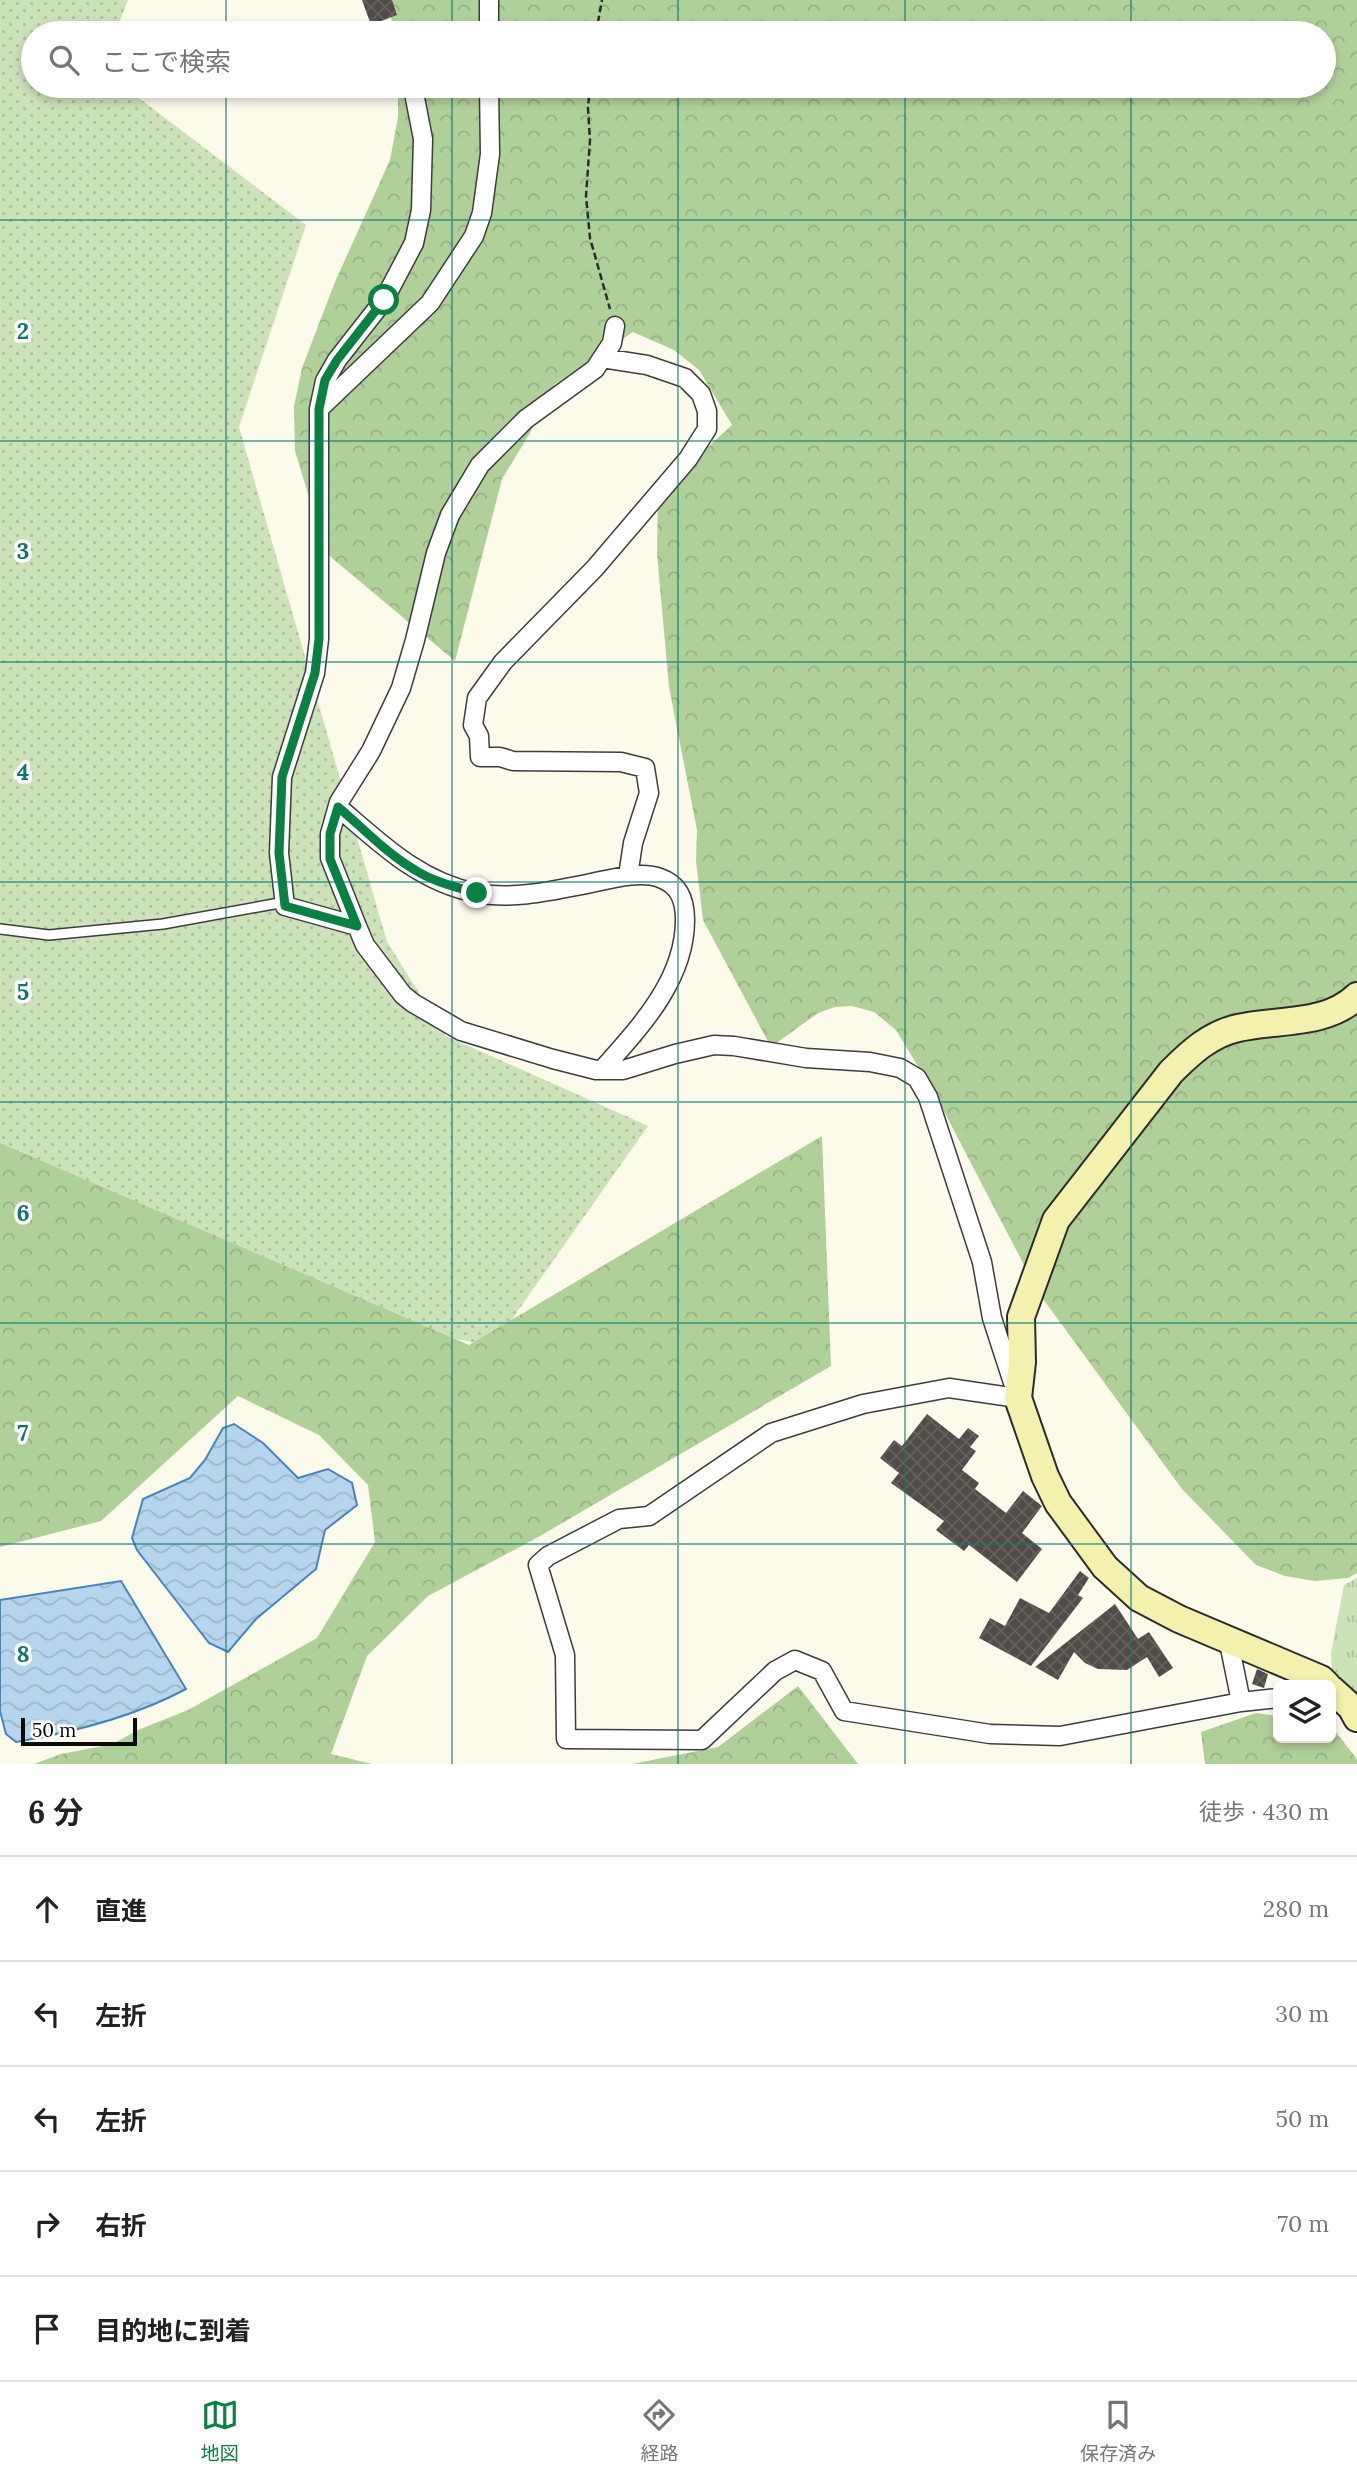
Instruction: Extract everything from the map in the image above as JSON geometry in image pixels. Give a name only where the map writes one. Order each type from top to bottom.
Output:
[{"type":"street","points":[[489,0],[489,21]]},
{"type":"street","points":[[357,926],[285,906],[279,853],[282,777],[315,673],[319,639],[319,409],[325,380],[337,360],[384,300],[414,243],[421,210],[423,139],[415,98]]},
{"type":"street","points":[[319,409],[430,303],[474,236],[482,213],[490,154],[489,98]]},
{"type":"street","points":[[615,326],[612,343],[595,369],[526,419],[480,465],[450,516],[436,553],[401,688],[371,751],[338,807],[330,834],[330,859],[365,944],[403,995],[437,1019],[461,1031],[553,1059],[602,1070],[623,1070],[714,1045],[806,1058],[870,1062],[900,1068],[918,1078],[928,1097],[982,1262],[992,1318],[1018,1398],[1045,1476],[1058,1503],[1105,1567],[1139,1598],[1179,1619],[1321,1679],[1338,1699]]},
{"type":"street","points":[[602,358],[647,365],[685,378],[701,394],[707,411],[707,429],[688,459],[595,568],[503,662],[477,698],[473,725],[479,737],[480,757],[500,757],[513,761],[621,762],[645,768],[649,793],[633,843],[628,876]]},
{"type":"street","points":[[338,807],[390,853],[417,872],[477,893],[529,894],[628,876],[659,877],[673,886],[682,896],[685,910],[685,940],[679,960],[649,1016],[602,1070]]},
{"type":"street","points":[[1018,1398],[1022,1362],[1021,1317],[1056,1220],[1171,1072],[1200,1045],[1219,1035],[1238,1028],[1315,1017],[1339,1008],[1357,996]]},
{"type":"street","points":[[1018,1398],[949,1388],[863,1404],[771,1433],[649,1516],[620,1519],[548,1556],[538,1564],[565,1655],[566,1740],[702,1740],[775,1671],[795,1660],[822,1671],[844,1711],[990,1734],[1060,1736],[1241,1702],[1273,1699]]},
{"type":"street","points":[[1228,1638],[1241,1702]]},
{"type":"lane","points":[[0,929],[48,935],[163,924],[285,902]]},
{"type":"path","points":[[598,21],[602,0]]},
{"type":"path","points":[[589,98],[590,140],[586,196],[590,238],[615,326]]},
{"type":"green space","points":[[0,0],[128,0],[120,21],[21,21],[21,98],[139,98],[306,225],[239,427],[387,942],[446,1036],[648,1126],[493,1346],[336,1316],[0,1189]]},
{"type":"green space","points":[[384,0],[1357,0],[1357,1573],[1348,1578],[1315,1581],[1285,1576],[1256,1565],[1182,1489],[1038,1292],[936,1096],[896,1030],[874,1012],[852,1006],[835,1007],[818,1013],[771,1047],[703,920],[696,861],[697,830],[669,687],[657,554],[658,493],[732,425],[699,370],[674,350],[633,332],[554,385],[530,433],[502,479],[455,661],[326,553],[295,451],[294,406],[302,368],[335,282],[390,160],[398,117],[398,98],[1336,98],[1336,21],[392,21]]},
{"type":"green space","points":[[822,1136],[831,1366],[540,1536],[428,1596],[367,1656],[331,1754],[372,1764],[34,1764],[61,1754],[113,1744],[138,1730],[188,1710],[317,1638],[375,1542],[368,1485],[319,1435],[238,1396],[101,1521],[0,1547],[0,1143],[469,1345]]},
{"type":"green space","points":[[1357,1578],[1357,1697],[1332,1670],[1331,1653],[1344,1585]]},
{"type":"green space","points":[[798,1686],[858,1764],[632,1764],[718,1747]]},
{"type":"green space","points":[[1256,1713],[1273,1715],[1273,1743],[1336,1743],[1336,1732],[1357,1759],[1357,1764],[1205,1764],[1201,1732]]},
{"type":"water","points":[[234,1424],[263,1443],[298,1478],[328,1469],[352,1483],[357,1505],[325,1530],[316,1569],[256,1619],[228,1652],[209,1643],[137,1550],[132,1538],[143,1499],[190,1478],[205,1460],[223,1428]]},
{"type":"water","points":[[121,1581],[186,1689],[146,1708],[103,1722],[16,1742],[6,1734],[0,1711],[0,1600]]},
{"type":"building","points":[[362,0],[392,0],[397,15],[381,21],[370,21]]},
{"type":"building","points":[[927,1414],[959,1439],[968,1428],[979,1436],[970,1447],[976,1451],[962,1470],[979,1483],[975,1489],[1006,1513],[1023,1491],[1042,1506],[1022,1533],[1042,1549],[1017,1582],[969,1545],[964,1551],[936,1530],[944,1521],[891,1483],[899,1473],[880,1458],[894,1440],[902,1446]]},
{"type":"building","points":[[1080,1571],[1089,1578],[1078,1595],[1083,1598],[1031,1666],[979,1638],[990,1618],[1005,1626],[1020,1598],[1049,1613]]},
{"type":"building","points":[[1115,1604],[1138,1639],[1149,1632],[1173,1668],[1159,1677],[1147,1657],[1127,1670],[1098,1669],[1085,1663],[1074,1652],[1058,1680],[1035,1667]]},
{"type":"building","points":[[1257,1669],[1268,1674],[1264,1688],[1252,1684]]},
{"type":"route","points":[[384,300],[337,360],[325,380],[319,409],[319,639],[315,673],[282,777],[279,853],[285,906],[357,926],[330,859],[330,834],[338,807],[390,853],[417,872],[477,893]]}]
